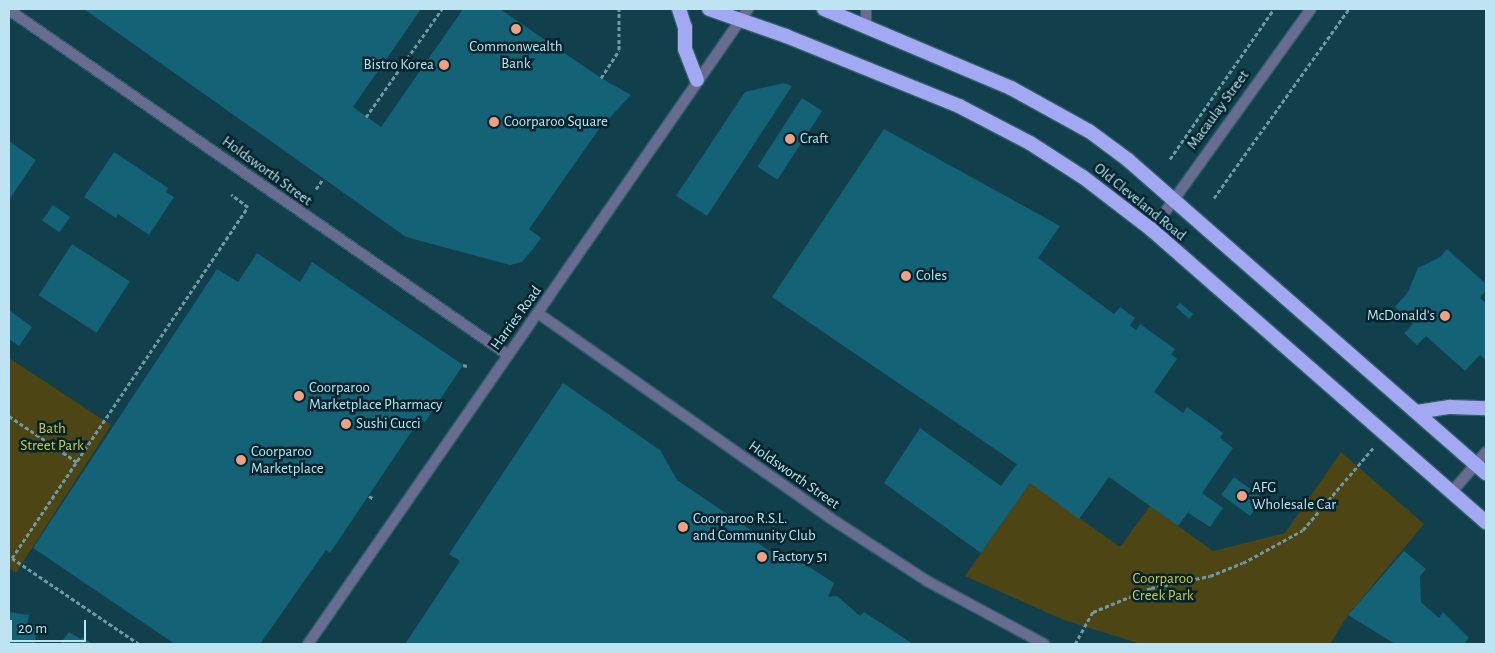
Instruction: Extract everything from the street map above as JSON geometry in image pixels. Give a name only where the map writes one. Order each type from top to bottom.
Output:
[{"type":"highway","points":[[679,9],[685,27],[685,49],[697,80]]},
{"type":"highway","name":"Old Cleveland Road","points":[[709,9],[744,14],[995,124],[1083,177],[1152,230],[1384,435],[1486,522]]},
{"type":"highway","name":"Old Cleveland Road","points":[[824,9],[866,25],[1010,88],[1050,109],[1104,143],[1173,200],[1481,469]]},
{"type":"highway","points":[[1417,412],[1450,407],[1486,408]]},
{"type":"street","points":[[866,9],[866,25]]},
{"type":"street","name":"Macaulay Street","points":[[1152,230],[1311,9]]},
{"type":"street","name":"Holdsworth Street","points":[[9,10],[508,355]]},
{"type":"street","name":"Harries Road","points":[[308,644],[744,14]]},
{"type":"street","name":"Holdsworth Street","points":[[538,314],[830,518],[927,581],[1044,644]]},
{"type":"street","points":[[1452,492],[1481,469],[1486,452]]},
{"type":"path","points":[[366,117],[442,9]]},
{"type":"path","points":[[601,78],[619,50],[619,9]]},
{"type":"path","points":[[1170,159],[1274,9]]},
{"type":"path","points":[[1214,198],[1348,9]]},
{"type":"path","points":[[316,189],[324,178]]},
{"type":"path","points":[[139,644],[12,558],[248,206],[231,194]]},
{"type":"path","points":[[9,416],[77,462]]},
{"type":"path","points":[[1075,644],[1093,612],[1151,588],[1210,576],[1244,563],[1303,530],[1384,435]]},
{"type":"path","points":[[369,496],[374,499]]},
{"type":"green space","name":"Bath Street Park","points":[[9,358],[111,425],[16,573],[9,568]]},
{"type":"green space","name":"Coorparoo Creek Park","points":[[1341,452],[1424,524],[1348,615],[1330,644],[1141,644],[1064,620],[965,576],[1030,483],[1120,547],[1150,506],[1213,551],[1285,533]]},
{"type":"building","name":"Coorparoo Square","points":[[84,9],[421,9],[353,107],[381,127],[463,9],[500,9],[601,78],[631,95],[599,129],[529,229],[541,238],[522,262],[510,265],[406,237]]},
{"type":"building","points":[[784,83],[792,86],[707,216],[676,196],[745,92]]},
{"type":"building","name":"Craft","points":[[802,98],[822,111],[777,180],[757,167]]},
{"type":"building","points":[[884,129],[1060,226],[1038,258],[1114,314],[1120,307],[1135,318],[1130,325],[1136,330],[1140,324],[1175,349],[1171,354],[1177,359],[1154,392],[1183,413],[1187,407],[1223,433],[1220,438],[1233,448],[1202,493],[1223,508],[1210,527],[1188,513],[1192,507],[1178,526],[1109,477],[1079,519],[1030,483],[981,553],[884,483],[920,428],[1001,486],[1017,464],[772,297]]},
{"type":"building","points":[[9,141],[36,160],[9,200]]},
{"type":"building","points":[[114,152],[168,188],[166,192],[174,197],[149,235],[118,214],[116,218],[84,197]]},
{"type":"building","points":[[53,205],[70,217],[59,233],[42,221]]},
{"type":"building","points":[[72,244],[130,282],[97,333],[39,295]]},
{"type":"building","name":"McDonald's","points":[[1447,249],[1486,284],[1486,290],[1480,298],[1486,303],[1486,360],[1480,355],[1465,371],[1426,336],[1417,345],[1404,333],[1413,324],[1395,307],[1408,292],[1418,268],[1440,257]]},
{"type":"building","name":"Coorparoo Marketplace","points":[[257,253],[300,282],[312,262],[463,365],[425,422],[420,419],[330,553],[326,550],[260,644],[175,644],[33,548],[217,269],[238,282]]},
{"type":"building","points":[[1180,303],[1193,314],[1189,319],[1176,307]]},
{"type":"building","points":[[9,310],[32,327],[19,346],[9,339]]},
{"type":"building","points":[[563,383],[660,450],[677,480],[758,535],[755,541],[786,562],[789,554],[834,583],[828,597],[837,596],[860,616],[864,612],[913,644],[405,644],[460,561],[449,554]]},
{"type":"building","name":"AFG Wholesale Car","points":[[1234,477],[1263,498],[1250,516],[1221,495]]},
{"type":"building","points":[[1404,551],[1426,569],[1420,576],[1421,602],[1439,618],[1443,612],[1469,638],[1464,644],[1395,644],[1348,615]]},
{"type":"building","points":[[9,612],[29,615],[27,624],[37,626],[35,644],[9,644]]},
{"type":"building","points":[[69,632],[81,639],[82,637],[93,644],[60,644]]},
{"type":"place","name":"Commonwealth Bank","points":[[516,29]]},
{"type":"place","name":"Bistro Korea","points":[[444,65]]},
{"type":"place","name":"Coorparoo Square","points":[[494,122]]},
{"type":"place","name":"Craft","points":[[790,139]]},
{"type":"place","name":"Coles","points":[[906,276]]},
{"type":"place","name":"McDonald's","points":[[1445,316]]},
{"type":"place","name":"Coorparoo Marketplace Pharmacy","points":[[299,396]]},
{"type":"place","name":"Sushi Cucci","points":[[346,424]]},
{"type":"place","name":"Coorparoo Marketplace","points":[[241,460]]},
{"type":"place","name":"AFG Wholesale Car","points":[[1242,496]]},
{"type":"place","name":"Coorparoo R.S.L. and Community Club","points":[[683,527]]},
{"type":"place","name":"Factory 51","points":[[762,557]]}]
